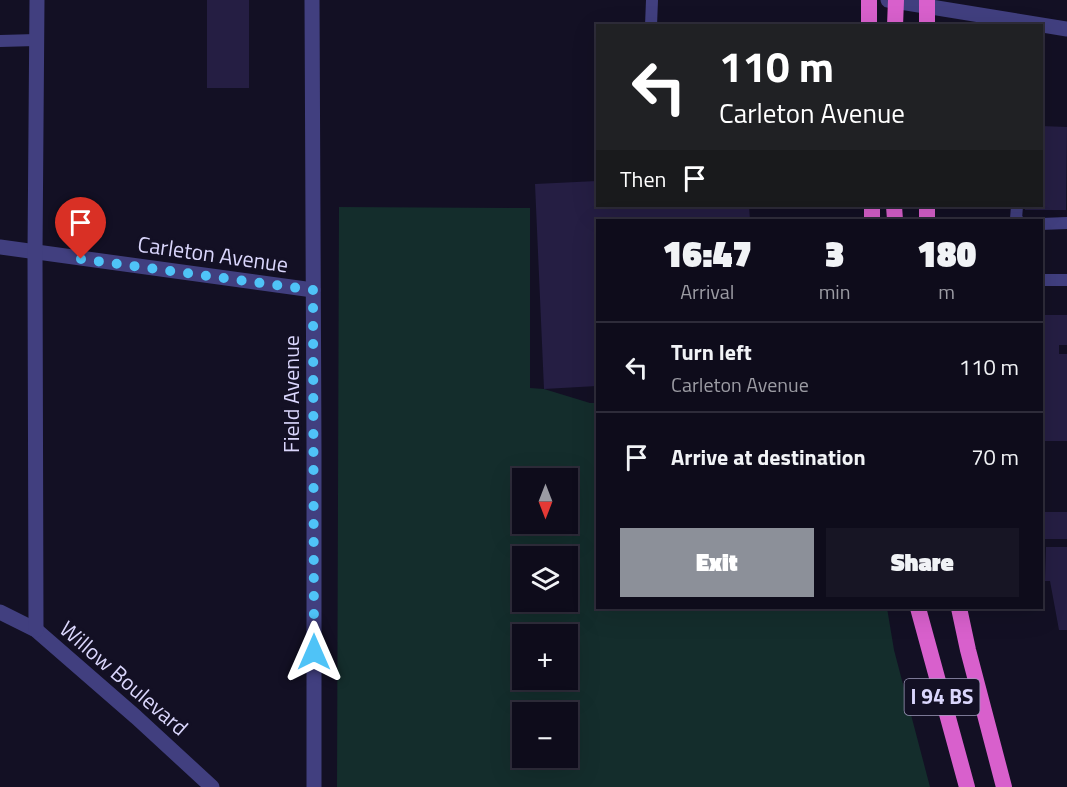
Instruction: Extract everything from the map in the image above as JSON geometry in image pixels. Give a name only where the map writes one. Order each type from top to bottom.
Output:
[{"type":"highway","points":[[869,0],[869,24]]},
{"type":"highway","points":[[893,0],[895,24]]},
{"type":"highway","points":[[927,3],[927,24]]},
{"type":"highway","name":"I 94 BS","points":[[918,609],[966,787]]},
{"type":"highway","name":"I 94 BS","points":[[959,609],[1004,787]]},
{"type":"street","points":[[36,630],[37,0]]},
{"type":"street","name":"Field Avenue","points":[[312,0],[314,787]]},
{"type":"street","points":[[893,0],[927,3],[1022,23]]},
{"type":"street","points":[[1043,26],[1067,29]]},
{"type":"street","name":"Carleton Avenue","points":[[0,248],[313,290]]},
{"type":"street","name":"Willow Boulevard","points":[[0,612],[36,630],[212,787]]},
{"type":"lane","points":[[651,24],[652,0]]},
{"type":"lane","points":[[0,41],[36,40]]},
{"type":"lane","points":[[1043,224],[1067,223]]},
{"type":"lane","points":[[1043,280],[1067,280]]},
{"type":"green space","points":[[339,207],[530,208],[530,388],[544,389],[596,403],[596,609],[887,609],[894,650],[930,787],[337,787]]},
{"type":"building","points":[[207,0],[249,0],[249,88],[207,88]]},
{"type":"building","points":[[1043,126],[1067,127],[1066,210],[1025,210],[1025,207],[1043,207]]},
{"type":"building","points":[[596,181],[596,207],[749,207],[750,219],[596,219],[596,386],[544,389],[535,184]]},
{"type":"building","points":[[1043,315],[1067,315],[1067,345],[1059,345],[1059,354],[1067,354],[1067,441],[1043,441]]},
{"type":"building","points":[[1043,512],[1067,512],[1067,539],[1043,539]]},
{"type":"building","points":[[1046,547],[1067,547],[1067,630],[1059,630],[1050,581],[1045,581]]},
{"type":"route","points":[[81,259],[313,290],[314,652]]}]
